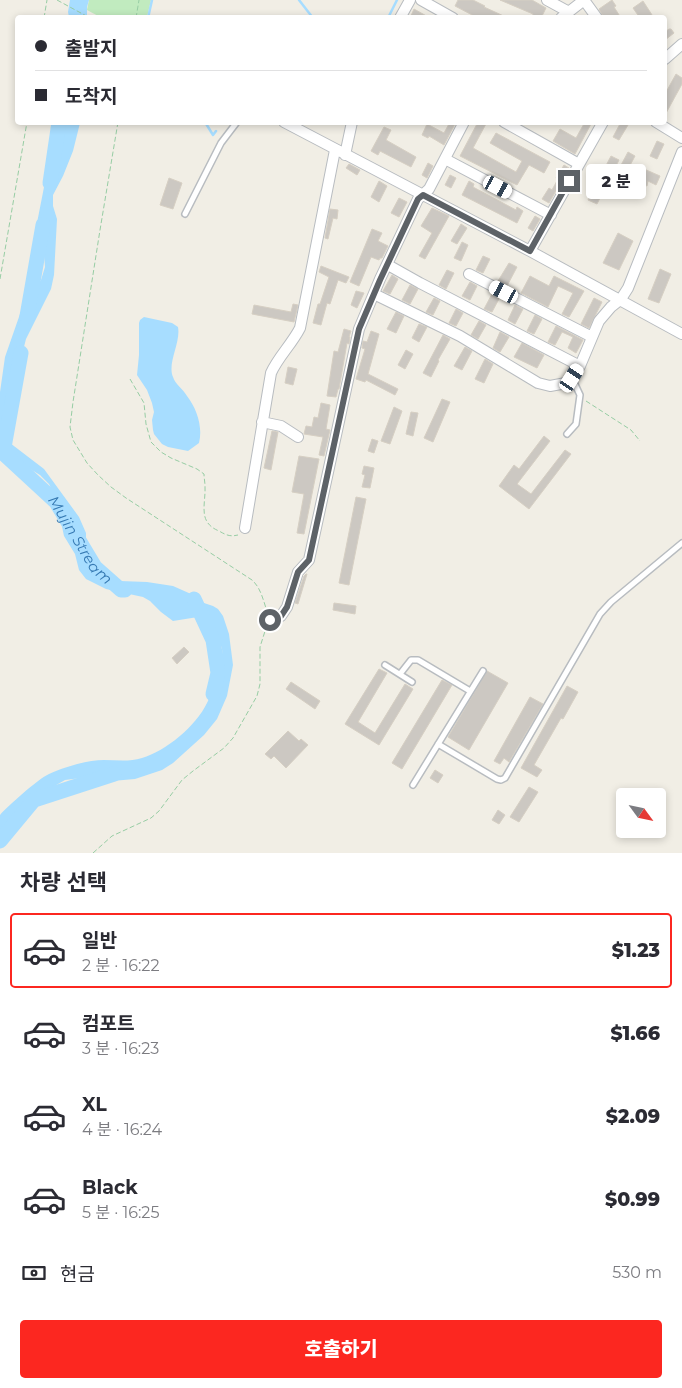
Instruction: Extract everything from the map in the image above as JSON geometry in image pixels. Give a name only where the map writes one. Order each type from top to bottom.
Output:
[{"type":"street","points":[[402,15],[410,0]]},
{"type":"street","points":[[421,0],[448,15]]},
{"type":"street","points":[[547,0],[565,15],[584,0],[595,15]]},
{"type":"street","points":[[667,56],[682,44]]},
{"type":"street","points":[[289,125],[621,299],[682,334]]},
{"type":"street","points":[[345,155],[351,125]]},
{"type":"street","points":[[270,620],[281,616],[287,607],[298,572],[309,560],[359,329],[418,199],[429,189],[462,125]]},
{"type":"street","points":[[509,125],[579,164]]},
{"type":"street","points":[[530,251],[601,125]]},
{"type":"street","points":[[661,125],[682,138]]},
{"type":"street","points":[[245,528],[271,373],[274,365],[300,328],[335,150]]},
{"type":"street","points":[[374,294],[460,336],[538,382],[550,386],[566,382],[572,378],[580,366],[599,321],[610,307],[621,299],[628,288],[682,152]]},
{"type":"street","points":[[445,159],[551,215]]},
{"type":"street","points":[[388,265],[580,366]]},
{"type":"street","points":[[469,274],[592,337]]},
{"type":"street","points":[[262,422],[280,426],[298,437]]},
{"type":"lane","points":[[185,214],[221,143],[235,125]]},
{"type":"lane","points":[[567,434],[576,424],[580,395],[572,378]]},
{"type":"lane","points":[[438,744],[497,779],[505,778],[600,614],[611,602],[682,543]]},
{"type":"lane","points":[[400,674],[411,660],[418,660],[470,691]]},
{"type":"lane","points":[[385,664],[412,682]]},
{"type":"lane","points":[[412,785],[482,671]]},
{"type":"path","points":[[44,15],[47,0]]},
{"type":"path","points":[[57,0],[84,15]]},
{"type":"path","points":[[136,15],[139,0]]},
{"type":"path","points":[[0,279],[26,125]]},
{"type":"path","points":[[93,853],[112,836],[151,818],[159,811],[182,780],[224,748],[233,738],[257,696],[260,684],[260,648],[270,620],[261,593],[252,580],[111,487],[87,463],[73,440],[70,427],[73,402],[118,125]]},
{"type":"path","points":[[130,379],[144,403],[146,424],[151,442],[161,452],[204,474],[203,514],[212,528],[230,537],[240,535],[245,528]]},
{"type":"path","points":[[580,395],[631,430],[640,441]]},
{"type":"green space","points":[[89,0],[151,0],[147,15],[96,15],[87,10]]},
{"type":"water","points":[[70,0],[89,0],[87,15],[69,15]]},
{"type":"water","points":[[64,125],[80,125],[73,151],[53,195],[53,206],[57,219],[54,275],[51,289],[26,339],[3,429],[4,435],[10,443],[44,469],[79,517],[86,533],[86,556],[89,568],[101,577],[120,581],[147,582],[173,586],[218,609],[223,616],[229,634],[233,665],[227,696],[217,719],[204,735],[173,763],[162,770],[135,779],[112,781],[81,778],[65,780],[51,788],[33,804],[0,841],[0,815],[23,793],[49,774],[98,760],[142,758],[161,750],[188,729],[202,712],[212,693],[222,655],[219,641],[205,619],[198,617],[173,621],[143,597],[106,589],[86,579],[79,570],[75,554],[64,536],[56,498],[49,484],[40,475],[22,464],[5,458],[0,453],[0,392],[5,357],[20,314],[41,280],[45,267],[44,253],[38,241],[36,228],[45,182]]},
{"type":"water","points":[[144,317],[172,323],[178,327],[178,340],[172,366],[173,377],[194,407],[200,431],[199,443],[188,451],[162,444],[154,434],[152,403],[147,390],[137,375],[139,323]]},
{"type":"building","points":[[458,0],[473,0],[501,15],[472,15],[455,6]]},
{"type":"building","points":[[500,0],[532,0],[546,8],[542,15],[533,14]]},
{"type":"building","points":[[612,0],[619,15],[602,15],[599,9]]},
{"type":"building","points":[[643,1],[652,15],[638,15],[633,8]]},
{"type":"building","points":[[414,9],[425,15],[411,15]]},
{"type":"building","points":[[671,29],[674,33],[667,38],[667,30]]},
{"type":"building","points":[[676,74],[682,78],[682,84],[667,111],[667,90]]},
{"type":"building","points":[[427,125],[444,133],[448,125],[454,125],[444,145],[429,136],[428,138],[422,135]]},
{"type":"building","points":[[476,125],[485,125],[473,148],[516,172],[522,161],[490,143],[496,133],[550,162],[544,173],[529,165],[517,185],[460,156]]},
{"type":"building","points":[[583,125],[590,125],[575,154],[553,141],[560,129],[576,138]]},
{"type":"building","points":[[619,125],[628,125],[619,140],[613,137]]},
{"type":"building","points":[[384,127],[391,130],[386,140],[416,157],[411,167],[380,151],[378,155],[371,151]]},
{"type":"building","points":[[657,141],[664,144],[657,159],[650,156]]},
{"type":"building","points":[[628,152],[635,156],[627,171],[620,167]]},
{"type":"building","points":[[611,156],[619,160],[597,204],[588,200]]},
{"type":"building","points":[[428,163],[433,166],[427,178],[422,175]]},
{"type":"building","points":[[349,164],[360,170],[357,175],[346,168]]},
{"type":"building","points":[[564,165],[569,168],[549,203],[542,199],[549,188],[552,190],[558,179],[556,178]]},
{"type":"building","points":[[644,169],[660,176],[656,185],[648,181],[647,186],[639,183]]},
{"type":"building","points":[[450,175],[456,178],[451,188],[445,185]]},
{"type":"building","points":[[169,178],[182,183],[173,209],[160,205]]},
{"type":"building","points":[[379,181],[387,186],[379,202],[371,197]]},
{"type":"building","points":[[469,181],[474,184],[473,187],[516,210],[517,207],[523,211],[517,223],[462,195]]},
{"type":"building","points":[[399,198],[407,202],[399,217],[391,213]]},
{"type":"building","points":[[432,208],[449,216],[425,259],[419,256],[432,233],[421,226]]},
{"type":"building","points":[[330,209],[338,210],[337,219],[333,218],[328,239],[325,238]]},
{"type":"building","points":[[535,216],[540,219],[533,231],[528,228]]},
{"type":"building","points":[[461,224],[467,228],[457,244],[451,241]]},
{"type":"building","points":[[372,229],[382,233],[378,241],[388,246],[379,260],[371,257],[359,286],[350,282]]},
{"type":"building","points":[[618,233],[633,241],[619,270],[603,263]]},
{"type":"building","points":[[462,242],[468,245],[461,261],[454,258]]},
{"type":"building","points":[[483,256],[490,259],[483,273],[476,270]]},
{"type":"building","points":[[509,263],[517,267],[507,286],[498,281]]},
{"type":"building","points":[[321,266],[349,277],[346,283],[338,280],[330,304],[327,303],[321,325],[313,323],[318,304],[320,304],[329,277],[319,272]]},
{"type":"building","points":[[660,269],[671,274],[659,303],[648,299]]},
{"type":"building","points":[[447,270],[454,273],[446,289],[439,285]]},
{"type":"building","points":[[392,275],[398,279],[390,294],[383,291]]},
{"type":"building","points":[[530,276],[549,286],[554,276],[584,291],[569,317],[562,314],[573,293],[558,286],[548,307],[521,293]]},
{"type":"building","points":[[470,282],[477,286],[470,300],[462,296]]},
{"type":"building","points":[[410,285],[418,289],[410,304],[402,300]]},
{"type":"building","points":[[356,291],[364,293],[357,308],[351,305]]},
{"type":"building","points":[[492,294],[500,297],[492,312],[484,309]]},
{"type":"building","points":[[434,298],[440,301],[433,315],[426,312]]},
{"type":"building","points":[[594,298],[602,302],[589,328],[581,324]]},
{"type":"building","points":[[293,304],[298,305],[294,322],[252,314],[254,305],[291,312]]},
{"type":"building","points":[[515,305],[523,309],[515,324],[508,320]]},
{"type":"building","points":[[456,309],[463,313],[456,326],[449,323]]},
{"type":"building","points":[[396,312],[404,316],[396,333],[387,329]]},
{"type":"building","points":[[535,315],[542,319],[534,334],[527,331]]},
{"type":"building","points":[[479,321],[486,325],[478,339],[471,335]]},
{"type":"building","points":[[419,324],[427,327],[419,342],[412,338]]},
{"type":"building","points":[[556,326],[583,340],[576,353],[568,348],[573,337],[562,332],[555,345],[548,342]]},
{"type":"building","points":[[344,329],[351,331],[339,389],[336,397],[327,396],[334,351],[338,352]]},
{"type":"building","points":[[371,331],[379,334],[368,374],[398,389],[395,395],[366,380],[365,382],[356,379],[365,349],[362,348],[363,341],[367,342]]},
{"type":"building","points":[[500,332],[509,337],[500,352],[493,348]]},
{"type":"building","points":[[443,335],[450,339],[431,377],[423,373]]},
{"type":"building","points":[[522,343],[544,355],[537,368],[514,357]]},
{"type":"building","points":[[465,347],[472,351],[462,370],[454,366]]},
{"type":"building","points":[[406,350],[413,354],[405,369],[398,365]]},
{"type":"building","points":[[485,359],[493,364],[484,383],[475,379]]},
{"type":"building","points":[[288,367],[297,369],[293,385],[285,383]]},
{"type":"building","points":[[442,399],[450,402],[433,442],[424,438]]},
{"type":"building","points":[[321,403],[330,405],[326,429],[330,430],[324,456],[319,455],[323,437],[304,434],[306,426],[312,427],[314,417],[318,418]]},
{"type":"building","points":[[394,407],[402,411],[390,444],[381,441]]},
{"type":"building","points":[[411,412],[418,413],[413,436],[406,434]]},
{"type":"building","points":[[272,431],[278,432],[271,470],[264,468]]},
{"type":"building","points":[[544,436],[550,441],[517,484],[531,494],[565,450],[571,454],[529,509],[499,486],[514,465],[519,469]]},
{"type":"building","points":[[372,439],[378,441],[374,453],[368,451]]},
{"type":"building","points":[[299,456],[319,459],[304,534],[297,533],[304,494],[292,492]]},
{"type":"building","points":[[364,466],[374,468],[370,488],[362,487],[365,475],[362,474]]},
{"type":"building","points":[[356,497],[366,499],[349,585],[339,583]]},
{"type":"building","points":[[307,574],[298,604],[295,603]]},
{"type":"building","points":[[334,603],[356,606],[355,614],[333,610]]},
{"type":"building","points":[[184,647],[189,652],[177,664],[172,658]]},
{"type":"building","points":[[379,669],[387,673],[358,722],[375,733],[405,684],[413,689],[379,745],[345,724]]},
{"type":"building","points":[[487,671],[508,683],[469,750],[448,737]]},
{"type":"building","points":[[442,680],[452,685],[402,769],[392,763]]},
{"type":"building","points":[[291,682],[320,701],[315,709],[286,689]]},
{"type":"building","points":[[567,686],[578,692],[534,765],[542,770],[537,777],[521,768]]},
{"type":"building","points":[[530,697],[543,704],[509,762],[504,758],[500,764],[494,761]]},
{"type":"building","points":[[288,731],[299,741],[301,739],[308,745],[286,768],[274,756],[271,759],[265,754]]},
{"type":"building","points":[[435,770],[443,775],[438,783],[430,778]]},
{"type":"building","points":[[529,787],[538,792],[519,822],[510,817]]},
{"type":"building","points":[[498,810],[505,815],[499,824],[492,820]]},
{"type":"waterway","points":[[149,15],[152,0]]},
{"type":"waterway","points":[[299,0],[311,15]]},
{"type":"waterway","points":[[390,15],[397,0]]},
{"type":"waterway","name":"Mujin Stream","points":[[50,183],[59,125]]},
{"type":"waterway","points":[[207,125],[213,135],[216,131]]},
{"type":"waterway","name":"Mujin Stream","points":[[27,316],[43,225]]},
{"type":"waterway","name":"Mujin Stream","points":[[21,353],[3,453],[56,502],[95,567],[121,590],[125,590]]},
{"type":"waterway","name":"Mujin Stream","points":[[194,599],[213,640],[218,673],[213,694]]},
{"type":"waterway","name":"Mujin Stream","points":[[0,841],[34,800],[114,774]]},
{"type":"route","points":[[270,620],[281,616],[287,607],[298,572],[309,560],[359,329],[418,199],[423,195],[530,251],[569,181]]}]
